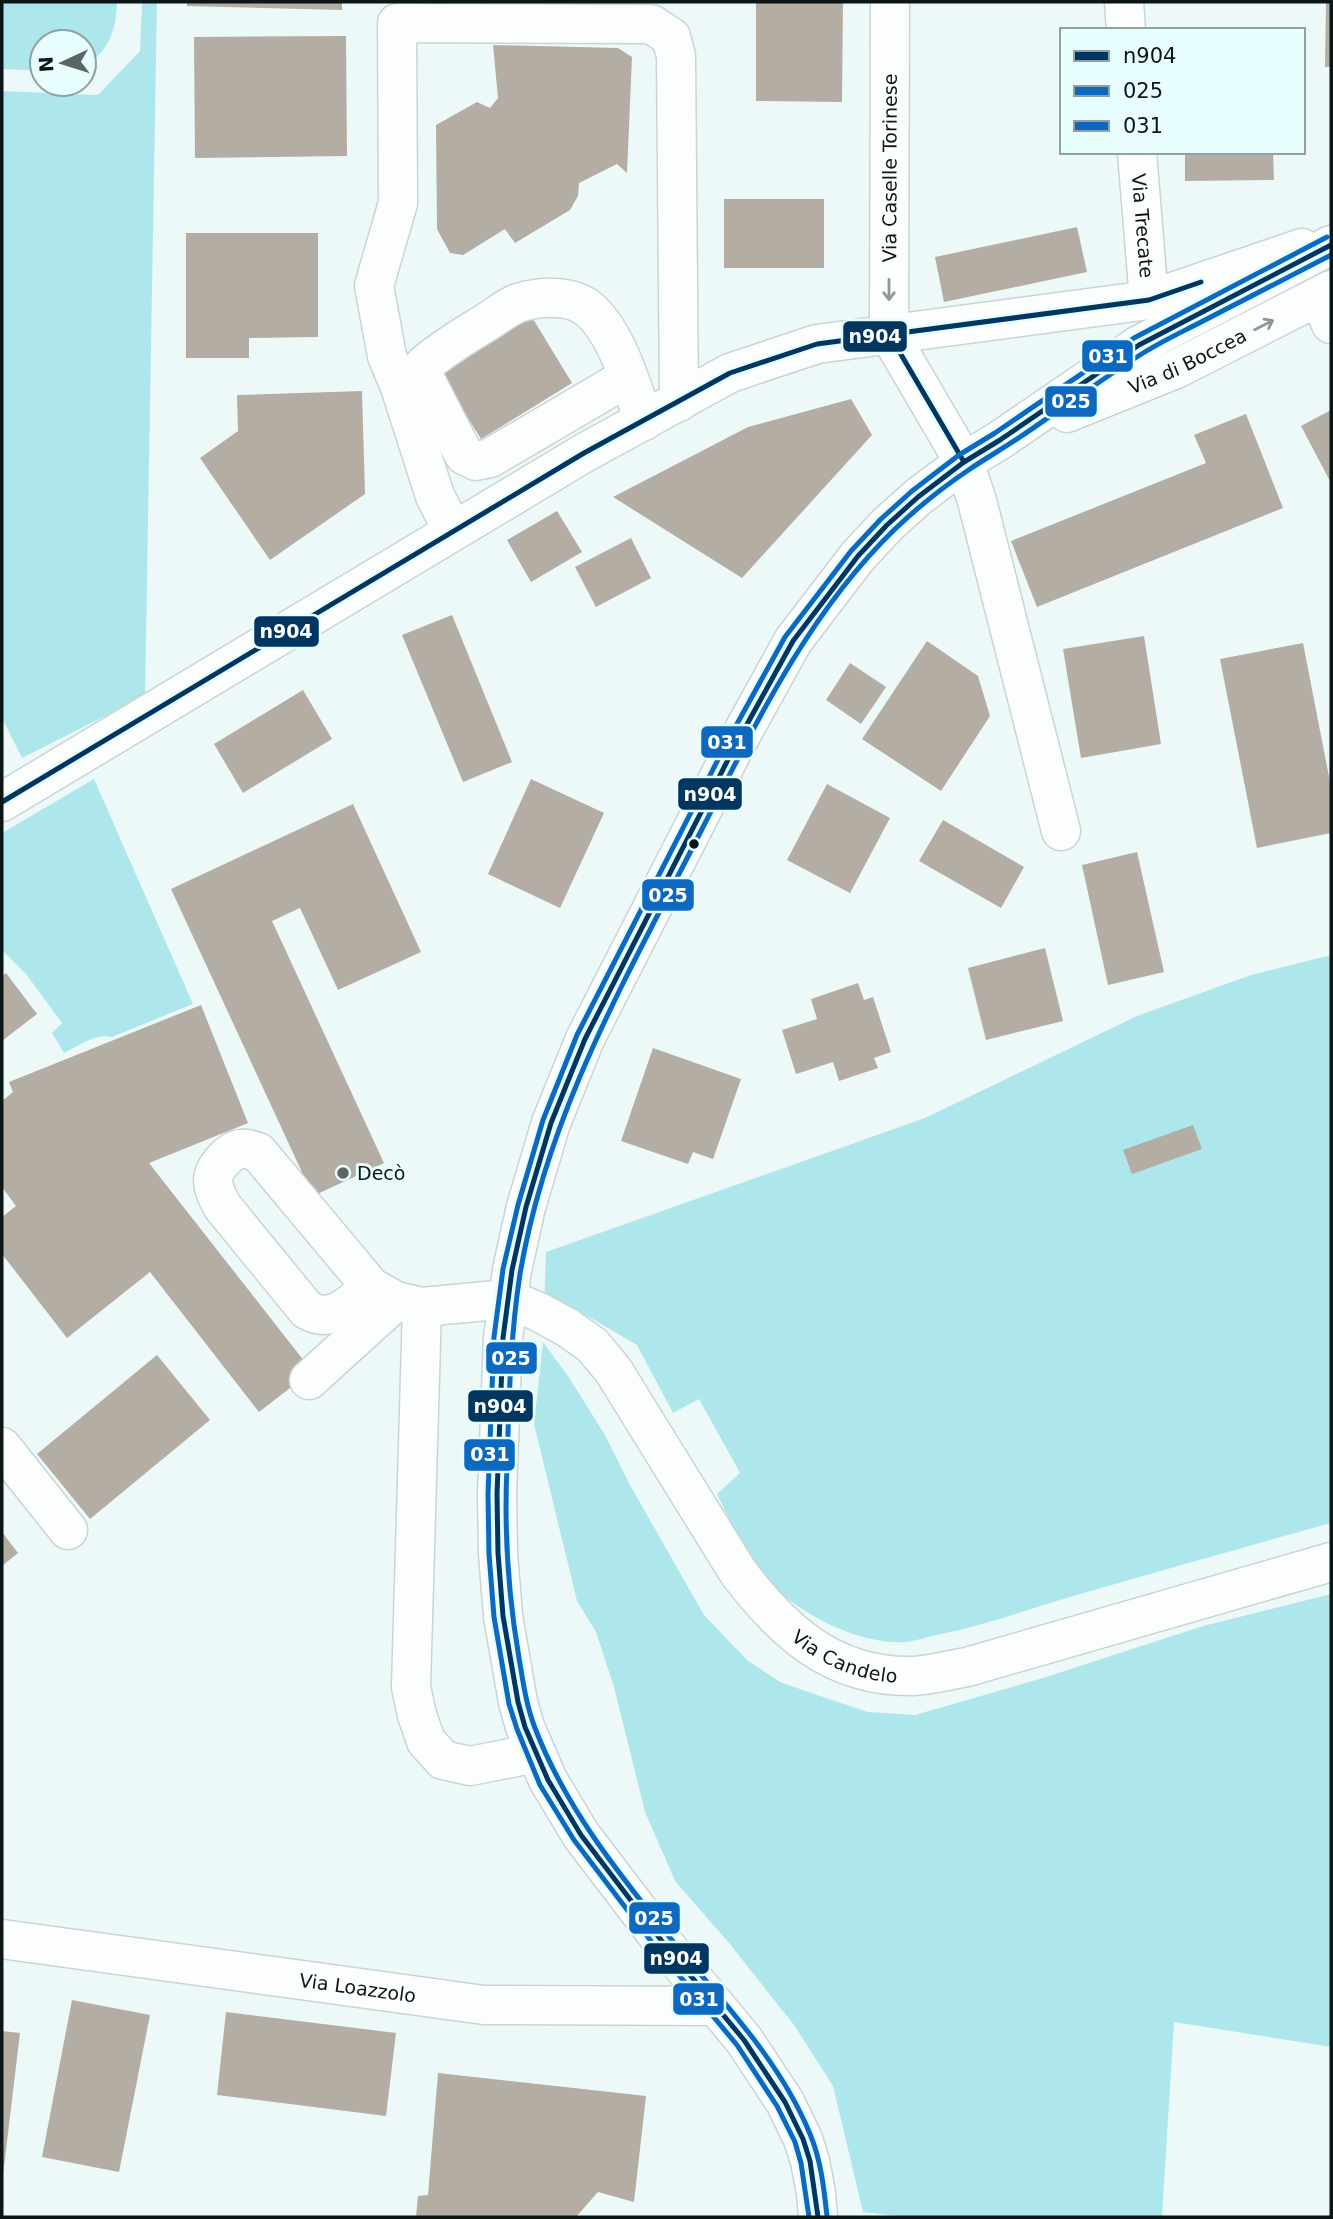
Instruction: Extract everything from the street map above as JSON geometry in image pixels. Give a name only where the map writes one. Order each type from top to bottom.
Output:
[{"type":"street","name":"Via Caselle Torinese","points":[[889,334],[890,2]]},
{"type":"street","points":[[1124,2],[1126,28]]},
{"type":"street","points":[[453,531],[435,496],[400,387],[387,356],[374,286],[398,203],[397,23],[651,24],[671,37],[676,56],[679,402]]},
{"type":"street","name":"Via Trecate","points":[[1137,154],[1150,300]]},
{"type":"street","points":[[2,802],[584,453],[730,373],[817,344],[1150,300],[1331,237]]},
{"type":"street","name":"Via di Boccea","points":[[818,2217],[810,2161],[795,2122],[759,2061],[661,1940],[581,1835],[548,1780],[517,1702],[503,1616],[497,1494],[500,1378],[512,1269],[526,1207],[551,1123],[585,1039],[735,746],[793,641],[858,556],[887,524],[964,462],[1139,345],[1331,245]]},
{"type":"street","points":[[628,377],[489,458],[476,461],[464,455],[425,379],[424,365],[436,354],[516,304],[541,298],[567,299],[585,307],[604,326],[628,377],[644,421]]},
{"type":"street","name":"Via di Boccea","points":[[1000,440],[1327,304]]},
{"type":"street","points":[[889,334],[964,462],[977,501],[1061,831]]},
{"type":"street","points":[[396,1298],[411,1687],[417,1715],[426,1741],[443,1759],[470,1766],[536,1753]]},
{"type":"street","points":[[309,1380],[396,1298],[508,1299]]},
{"type":"street","name":"Via Candelo","points":[[508,1299],[568,1328],[603,1356],[755,1595],[805,1643],[840,1663],[865,1671],[891,1676],[918,1676],[967,1667],[1331,1562]]},
{"type":"street","points":[[2,1447],[68,1530]]},
{"type":"street","name":"Via Loazzolo","points":[[2,1939],[484,2005],[716,2006]]},
{"type":"shaded area","points":[[2,2],[117,2],[113,31],[106,47],[98,56],[98,28],[28,28],[28,70],[2,69]]},
{"type":"shaded area","points":[[142,2],[157,2],[145,696],[22,758],[2,718],[2,91],[28,92],[28,98],[98,98],[140,51]]},
{"type":"shaded area","points":[[94,779],[193,1004],[112,1037],[93,1038],[64,1053],[52,1033],[62,1023],[26,974],[2,950],[2,833]]},
{"type":"shaded area","points":[[1331,955],[1331,1523],[954,1631],[906,1642],[866,1638],[824,1622],[804,1610],[770,1583],[758,1569],[717,1494],[740,1473],[699,1399],[673,1413],[637,1345],[589,1317],[544,1310],[546,1252],[925,1118],[1137,1016],[1251,975]]},
{"type":"shaded area","points":[[543,1342],[605,1435],[630,1485],[704,1615],[747,1660],[780,1682],[868,1712],[915,1715],[1043,1678],[1203,1626],[1331,1594],[1331,2047],[1174,2022],[1162,2217],[905,2217],[863,2212],[833,2086],[794,2025],[729,1943],[675,1881],[645,1812],[614,1687],[596,1632],[577,1601],[534,1424]]},
{"type":"building","points":[[187,2],[342,2],[342,10],[187,6]]},
{"type":"building","points":[[416,2],[456,2],[446,12],[425,11]]},
{"type":"building","points":[[756,2],[843,2],[842,102],[756,101]]},
{"type":"building","points":[[1326,2],[1331,2],[1331,67],[1325,67]]},
{"type":"building","points":[[346,36],[347,156],[195,158],[194,37]]},
{"type":"building","points":[[493,45],[618,48],[632,57],[627,173],[617,164],[579,183],[578,196],[570,210],[515,243],[505,229],[463,255],[450,253],[437,229],[436,125],[477,102],[490,108],[498,98]]},
{"type":"building","points":[[1185,154],[1273,154],[1274,180],[1185,181]]},
{"type":"building","points":[[724,199],[824,199],[824,268],[724,268]]},
{"type":"building","points":[[1077,227],[1087,272],[944,302],[935,257]]},
{"type":"building","points":[[186,233],[318,233],[318,337],[249,338],[249,358],[186,358]]},
{"type":"building","points":[[527,309],[572,383],[481,439],[435,366]]},
{"type":"building","points":[[362,391],[365,494],[270,560],[200,458],[238,431],[237,395]]},
{"type":"building","points":[[851,399],[872,435],[742,578],[613,497],[748,427]]},
{"type":"building","points":[[1331,410],[1331,483],[1301,426]]},
{"type":"building","points":[[1246,414],[1283,508],[1037,607],[1011,541],[1206,463],[1194,435]]},
{"type":"building","points":[[557,511],[582,552],[531,582],[507,540]]},
{"type":"building","points":[[631,538],[651,578],[596,607],[575,567]]},
{"type":"building","points":[[452,615],[512,762],[463,782],[402,635]]},
{"type":"building","points":[[1144,636],[1161,744],[1081,758],[1063,649]]},
{"type":"building","points":[[927,641],[978,676],[990,716],[941,791],[862,739]]},
{"type":"building","points":[[1303,643],[1331,787],[1331,833],[1257,848],[1220,659]]},
{"type":"building","points":[[850,663],[886,687],[861,724],[826,700]]},
{"type":"building","points":[[303,690],[332,739],[243,793],[214,744]]},
{"type":"building","points":[[531,779],[604,813],[560,908],[488,874]]},
{"type":"building","points":[[827,784],[890,818],[850,893],[787,860]]},
{"type":"building","points":[[353,804],[421,952],[338,990],[300,908],[272,921],[384,1163],[313,1196],[171,889]]},
{"type":"building","points":[[943,820],[1024,867],[1001,908],[919,861]]},
{"type":"building","points":[[1137,852],[1164,972],[1108,985],[1082,865]]},
{"type":"building","points":[[1045,948],[1063,1021],[986,1040],[968,968]]},
{"type":"building","points":[[6,973],[37,1014],[2,1041],[2,976]]},
{"type":"building","points":[[858,983],[864,1000],[873,997],[891,1052],[874,1058],[878,1068],[839,1081],[833,1062],[796,1074],[782,1030],[817,1019],[811,999]]},
{"type":"building","points":[[201,1005],[248,1123],[149,1163],[312,1371],[259,1412],[150,1272],[67,1338],[2,1254],[2,1217],[16,1206],[2,1187],[2,1101],[13,1092],[9,1082]]},
{"type":"building","points":[[653,1048],[741,1079],[713,1159],[693,1152],[688,1164],[621,1141]]},
{"type":"building","points":[[1193,1125],[1202,1149],[1132,1174],[1123,1150]]},
{"type":"building","points":[[157,1355],[210,1420],[90,1519],[37,1454]]},
{"type":"building","points":[[2,1532],[18,1553],[2,1566]]},
{"type":"building","points":[[72,2000],[150,2015],[119,2172],[42,2157]]},
{"type":"building","points":[[226,2012],[396,2033],[386,2116],[217,2095]]},
{"type":"building","points":[[2,2031],[20,2033],[3,2175],[2,2175]]},
{"type":"building","points":[[438,2073],[646,2096],[634,2202],[598,2192],[576,2217],[416,2217],[418,2196],[428,2195]]},
{"type":"transit line","name":"031","points":[[809,2217],[795,2142],[777,2106],[737,2045],[654,1945],[574,1840],[540,1785],[509,1704],[494,1617],[488,1494],[494,1337],[503,1269],[518,1205],[543,1120],[577,1035],[727,742],[785,637],[851,551],[912,491],[959,455],[1134,338],[1327,237]]},
{"type":"transit line","name":"n904","points":[[818,2217],[810,2161],[803,2139],[785,2102],[744,2040],[661,1940],[581,1835],[548,1780],[525,1727],[503,1616],[497,1494],[503,1338],[512,1270],[526,1207],[551,1123],[585,1039],[735,746],[793,641],[858,556],[918,497],[964,462],[1139,345],[1331,245]]},
{"type":"transit line","name":"025","points":[[827,2216],[814,2144],[783,2081],[748,2032],[651,1915],[595,1839],[547,1757],[529,1711],[512,1610],[506,1490],[514,1322],[520,1274],[533,1215],[549,1157],[570,1101],[593,1046],[646,938],[763,711],[810,634],[864,562],[895,529],[940,490],[1125,365],[1163,341],[1331,255]]},
{"type":"transit line","name":"n904","points":[[2,802],[584,453],[730,373],[817,344],[1149,300],[1201,282]]},
{"type":"transit line","name":"n904","points":[[889,334],[964,462]]},
{"type":"place","name":"Decò","points":[[343,1173]]}]
